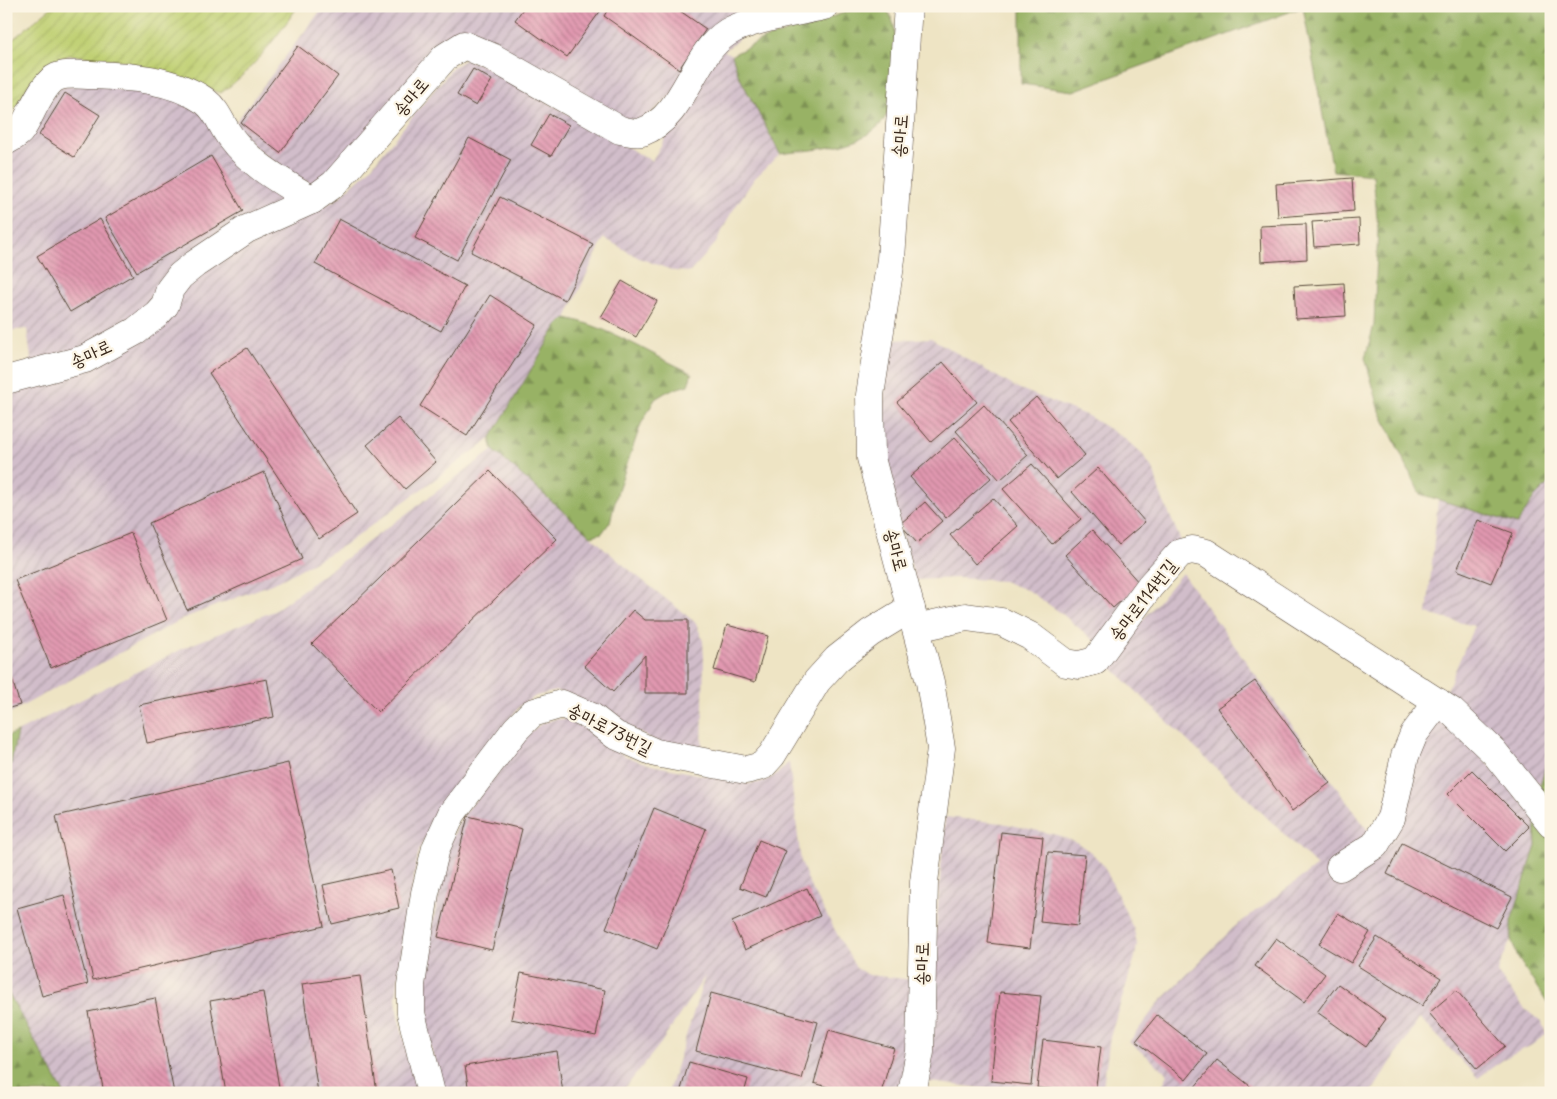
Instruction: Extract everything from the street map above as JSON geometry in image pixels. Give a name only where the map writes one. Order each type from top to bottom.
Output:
[{"type":"street","name":"송마로","points":[[6,380],[86,359],[136,331],[165,305],[170,289],[180,276],[195,264],[247,229],[312,200],[334,184],[445,57],[464,45],[492,58],[620,130],[641,132],[662,120],[714,43],[730,31],[744,25],[824,6]]},
{"type":"street","name":"송마로","points":[[908,6],[891,259],[870,395],[871,458],[930,682],[941,748],[924,882],[920,1052],[912,1093]]},
{"type":"street","points":[[6,141],[20,131],[44,91],[57,77],[78,75],[126,76],[168,85],[204,100],[216,111],[231,137],[247,154],[266,171],[312,200]]},
{"type":"street","name":"송마로114번길","points":[[914,618],[966,617],[1002,622],[1030,636],[1066,663],[1080,665],[1095,661],[1168,564],[1180,553],[1192,550],[1206,553],[1438,702],[1494,752],[1551,823]]},
{"type":"street","name":"송마로73번길","points":[[431,1093],[411,1013],[411,985],[425,893],[436,848],[452,813],[516,729],[532,712],[562,704],[592,717],[615,735],[656,753],[746,770],[762,766],[772,755],[817,681],[837,658],[870,633],[914,618]]},
{"type":"street","points":[[1340,868],[1375,845],[1391,818],[1404,756],[1414,734],[1438,702]]},
{"type":"shaded area","points":[[324,6],[778,6],[641,121],[624,119],[470,37],[316,187],[280,167],[251,144],[234,124]]},
{"type":"shaded area","points":[[720,49],[732,55],[738,74],[780,154],[754,179],[730,215],[716,243],[690,272],[674,271],[639,258],[604,238],[566,318],[557,326],[490,439],[346,544],[279,581],[184,618],[6,715],[6,370],[32,366],[27,329],[6,331],[6,153],[60,87],[90,84],[172,97],[200,112],[311,213],[337,199],[368,171],[453,67],[466,59],[484,66],[652,161],[711,57]]},
{"type":"shaded area","points":[[931,338],[1015,387],[1088,416],[1124,438],[1143,455],[1154,471],[1160,493],[1181,541],[1097,643],[1061,613],[1029,591],[1003,581],[957,578],[915,580],[882,462],[881,424],[886,375],[894,340]]},
{"type":"shaded area","points":[[493,450],[621,563],[696,623],[703,641],[704,658],[702,751],[664,746],[571,696],[556,691],[536,696],[520,706],[444,804],[419,850],[405,924],[396,998],[398,1017],[419,1093],[64,1093],[6,989],[6,789],[17,732],[188,646],[274,611]]},
{"type":"shaded area","points":[[1551,481],[1551,750],[1540,785],[1446,692],[1474,626],[1427,614],[1438,499],[1517,524],[1534,498]]},
{"type":"shaded area","points":[[1182,573],[1369,832],[1379,821],[1423,703],[1457,729],[1535,816],[1536,846],[1511,921],[1511,939],[1497,973],[1524,1008],[1542,1023],[1546,1034],[1532,1045],[1504,1059],[1478,1078],[1420,1018],[1371,1093],[1159,1093],[1168,1074],[1129,1042],[1157,1005],[1233,928],[1317,866],[1107,663]]},
{"type":"shaded area","points":[[555,719],[570,719],[625,756],[651,765],[748,784],[762,782],[776,775],[789,762],[801,862],[810,885],[856,968],[869,975],[914,980],[903,1093],[668,1093],[705,976],[661,1043],[621,1093],[443,1093],[424,1022],[423,968],[450,842],[462,817],[529,733],[541,724]]},
{"type":"shaded area","points":[[945,817],[1002,823],[1057,835],[1076,842],[1092,853],[1104,866],[1134,930],[1137,944],[1135,957],[1110,1037],[1102,1093],[1024,1093],[929,1082],[936,928]]},
{"type":"green space","points":[[53,6],[298,6],[254,64],[221,93],[125,61],[70,55],[52,61],[39,71],[16,107],[6,116],[6,45]]},
{"type":"green space","points":[[865,6],[885,8],[894,27],[892,98],[882,122],[872,132],[858,139],[826,148],[780,154],[738,74],[732,55],[764,39]]},
{"type":"green space","points":[[1041,6],[1551,6],[1551,481],[1534,498],[1517,524],[1420,494],[1380,411],[1365,358],[1374,325],[1378,228],[1373,175],[1333,171],[1303,7],[1073,91],[1021,84],[1021,8]]},
{"type":"green space","points":[[566,318],[598,328],[692,373],[688,385],[668,391],[655,399],[641,424],[618,490],[610,522],[602,533],[591,536],[493,450],[490,439],[557,326]]},
{"type":"green space","points":[[17,732],[6,789],[6,737]]},
{"type":"green space","points":[[1551,750],[1551,1009],[1518,958],[1511,939],[1511,921],[1536,846],[1535,816],[1540,785]]},
{"type":"green space","points":[[6,989],[64,1093],[6,1093]]},
{"type":"building","points":[[525,6],[604,6],[567,57],[515,20]]},
{"type":"building","points":[[610,6],[673,6],[706,29],[679,69],[604,16]]},
{"type":"building","points":[[298,46],[338,76],[280,153],[241,123]]},
{"type":"building","points":[[473,69],[492,80],[476,106],[457,95]]},
{"type":"building","points":[[65,93],[100,115],[74,157],[39,135]]},
{"type":"building","points":[[549,114],[569,125],[551,156],[531,145]]},
{"type":"building","points":[[469,138],[511,160],[457,260],[415,238]]},
{"type":"building","points":[[211,156],[243,211],[137,272],[105,218]]},
{"type":"building","points":[[1352,178],[1354,211],[1278,217],[1276,184]]},
{"type":"building","points":[[500,197],[593,244],[565,300],[471,252]]},
{"type":"building","points":[[100,219],[133,275],[70,312],[37,256]]},
{"type":"building","points":[[339,219],[465,286],[441,331],[315,264]]},
{"type":"building","points":[[1359,219],[1360,244],[1314,247],[1312,222]]},
{"type":"building","points":[[1306,224],[1307,259],[1261,262],[1260,226]]},
{"type":"building","points":[[622,281],[657,301],[636,337],[601,317]]},
{"type":"building","points":[[1344,283],[1346,316],[1296,319],[1294,286]]},
{"type":"building","points":[[490,295],[537,325],[467,436],[420,406]]},
{"type":"building","points":[[247,348],[357,514],[319,539],[209,373]]},
{"type":"building","points":[[943,362],[977,402],[931,442],[897,402]]},
{"type":"building","points":[[1036,397],[1085,455],[1057,479],[1008,422]]},
{"type":"building","points":[[984,405],[1028,455],[1000,480],[956,431]]},
{"type":"building","points":[[398,418],[436,462],[405,489],[367,445]]},
{"type":"building","points":[[955,437],[991,478],[946,518],[910,477]]},
{"type":"building","points":[[1032,464],[1081,519],[1052,544],[1003,489]]},
{"type":"building","points":[[1098,468],[1145,522],[1118,545],[1072,492]]},
{"type":"building","points":[[490,471],[557,539],[378,712],[312,644]]},
{"type":"building","points":[[264,472],[302,559],[187,610],[149,523]]},
{"type":"building","points":[[993,498],[1018,526],[975,564],[950,535]]},
{"type":"building","points":[[925,502],[942,521],[917,543],[900,524]]},
{"type":"building","points":[[1478,520],[1513,533],[1491,583],[1457,570]]},
{"type":"building","points":[[1092,530],[1140,584],[1113,608],[1065,555]]},
{"type":"building","points":[[131,533],[167,620],[51,668],[15,580]]},
{"type":"building","points":[[633,610],[645,620],[688,620],[688,693],[645,693],[645,655],[613,692],[584,666]]},
{"type":"building","points":[[727,625],[768,636],[755,682],[714,670]]},
{"type":"building","points":[[11,676],[20,705],[6,709],[6,677]]},
{"type":"building","points":[[267,679],[274,717],[147,743],[139,705]]},
{"type":"building","points":[[1255,681],[1330,783],[1292,811],[1217,708]]},
{"type":"building","points":[[288,763],[324,926],[93,980],[56,816]]},
{"type":"building","points":[[1472,770],[1529,827],[1505,851],[1448,794]]},
{"type":"building","points":[[654,808],[706,829],[657,949],[606,928]]},
{"type":"building","points":[[468,816],[522,829],[492,950],[438,937]]},
{"type":"building","points":[[1001,832],[1043,837],[1030,948],[988,943]]},
{"type":"building","points":[[759,840],[786,851],[766,897],[740,887]]},
{"type":"building","points":[[1402,843],[1512,897],[1496,928],[1387,874]]},
{"type":"building","points":[[1048,852],[1085,855],[1078,926],[1040,922]]},
{"type":"building","points":[[391,870],[399,908],[332,924],[323,885]]},
{"type":"building","points":[[807,888],[820,916],[745,950],[732,922]]},
{"type":"building","points":[[64,895],[88,984],[42,996],[17,908]]},
{"type":"building","points":[[1338,913],[1370,932],[1351,963],[1319,944]]},
{"type":"building","points":[[1377,937],[1441,978],[1422,1006],[1358,966]]},
{"type":"building","points":[[1276,938],[1325,974],[1304,1002],[1255,966]]},
{"type":"building","points":[[521,973],[605,990],[596,1036],[511,1019]]},
{"type":"building","points":[[360,976],[377,1093],[318,1093],[302,984]]},
{"type":"building","points":[[1338,984],[1386,1019],[1366,1047],[1317,1012]]},
{"type":"building","points":[[1456,990],[1505,1046],[1477,1069],[1429,1013]]},
{"type":"building","points":[[263,992],[280,1093],[226,1093],[210,1001]]},
{"type":"building","points":[[1000,992],[1041,996],[1031,1085],[991,1081]]},
{"type":"building","points":[[711,993],[818,1022],[802,1079],[696,1051]]},
{"type":"building","points":[[155,998],[174,1093],[104,1093],[88,1012]]},
{"type":"building","points":[[1157,1015],[1207,1054],[1186,1080],[1136,1041]]},
{"type":"building","points":[[829,1030],[894,1048],[881,1093],[848,1093],[814,1083]]},
{"type":"building","points":[[1043,1040],[1101,1047],[1095,1093],[1037,1088]]},
{"type":"building","points":[[557,1051],[563,1093],[469,1093],[465,1066]]},
{"type":"building","points":[[1217,1060],[1259,1093],[1200,1093],[1194,1088]]},
{"type":"building","points":[[689,1062],[748,1079],[744,1093],[680,1093]]}]
